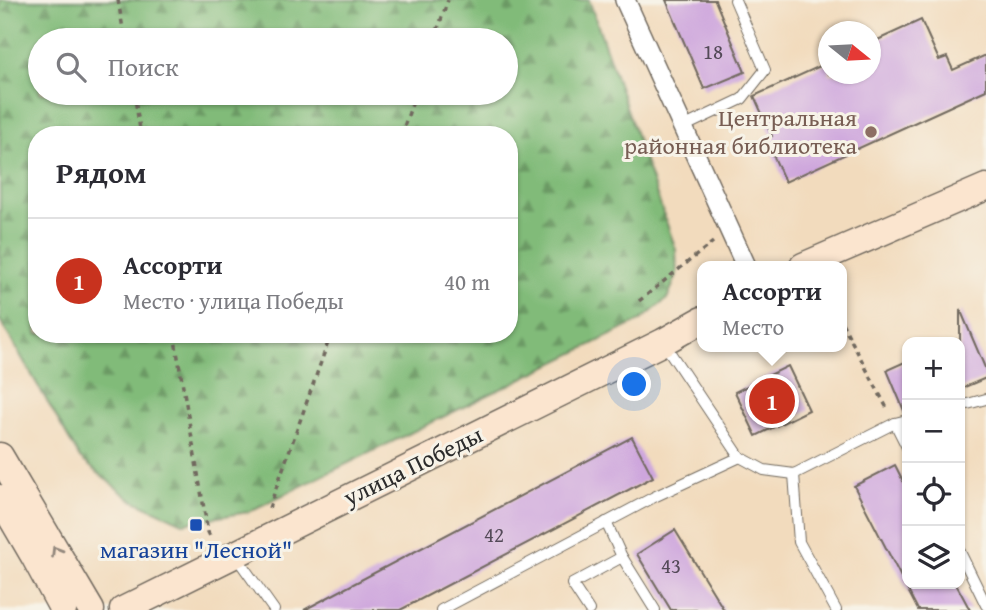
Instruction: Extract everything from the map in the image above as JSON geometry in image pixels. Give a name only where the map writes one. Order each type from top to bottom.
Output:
[{"type":"street","points":[[625,0],[745,261]]},
{"type":"street","points":[[815,261],[986,187]]},
{"type":"street","name":"улица Победы","points":[[123,610],[697,323]]},
{"type":"street","points":[[0,456],[91,610]]},
{"type":"street","points":[[0,498],[63,610]]},
{"type":"lane","points":[[683,127],[742,99],[765,71],[735,0]]},
{"type":"lane","points":[[663,342],[740,457],[764,470],[794,474],[902,421]]},
{"type":"lane","points":[[965,405],[986,399]]},
{"type":"lane","points":[[895,423],[902,437]]},
{"type":"lane","points":[[441,610],[656,496],[740,457]]},
{"type":"lane","points":[[794,474],[799,542],[836,610]]},
{"type":"lane","points":[[606,522],[622,557],[655,610]]},
{"type":"lane","points":[[235,555],[274,610]]},
{"type":"lane","points":[[589,610],[572,584],[622,557]]},
{"type":"lane","points":[[965,562],[986,605]]},
{"type":"path","points":[[118,0],[123,28]]},
{"type":"path","points":[[438,28],[448,0]]},
{"type":"path","points":[[136,105],[140,126]]},
{"type":"path","points":[[404,126],[412,105]]},
{"type":"path","points":[[639,301],[713,242]]},
{"type":"path","points":[[847,332],[895,423]]},
{"type":"path","points":[[176,343],[208,532]]},
{"type":"path","points":[[269,509],[328,343]]},
{"type":"green space","points":[[0,0],[589,0],[676,250],[677,275],[667,299],[640,321],[248,512],[183,523],[130,499],[80,458],[0,320]]},
{"type":"building","points":[[666,0],[715,0],[745,72],[704,89]]},
{"type":"building","points":[[921,20],[939,60],[947,57],[953,70],[986,55],[986,90],[785,182],[766,139],[772,136],[754,96],[818,67],[818,84],[881,84],[881,38]]},
{"type":"building","points":[[960,309],[986,370],[986,378],[965,387],[965,337],[960,337]]},
{"type":"building","points":[[902,363],[902,406],[887,370]]},
{"type":"building","points":[[788,366],[809,410],[756,436],[735,392]]},
{"type":"building","points":[[632,437],[653,477],[400,610],[304,610]]},
{"type":"building","points":[[895,465],[902,479],[902,579],[854,486]]},
{"type":"building","points":[[675,530],[724,610],[671,610],[637,554]]},
{"type":"building","points":[[907,589],[959,589],[970,610],[918,610]]},
{"type":"place","name":"Центральная районная библиотека","points":[[871,132]]},
{"type":"place","name":"Ассорти","points":[[772,401]]},
{"type":"place","name":"магазин \"Лесной\"","points":[[196,525]]}]
